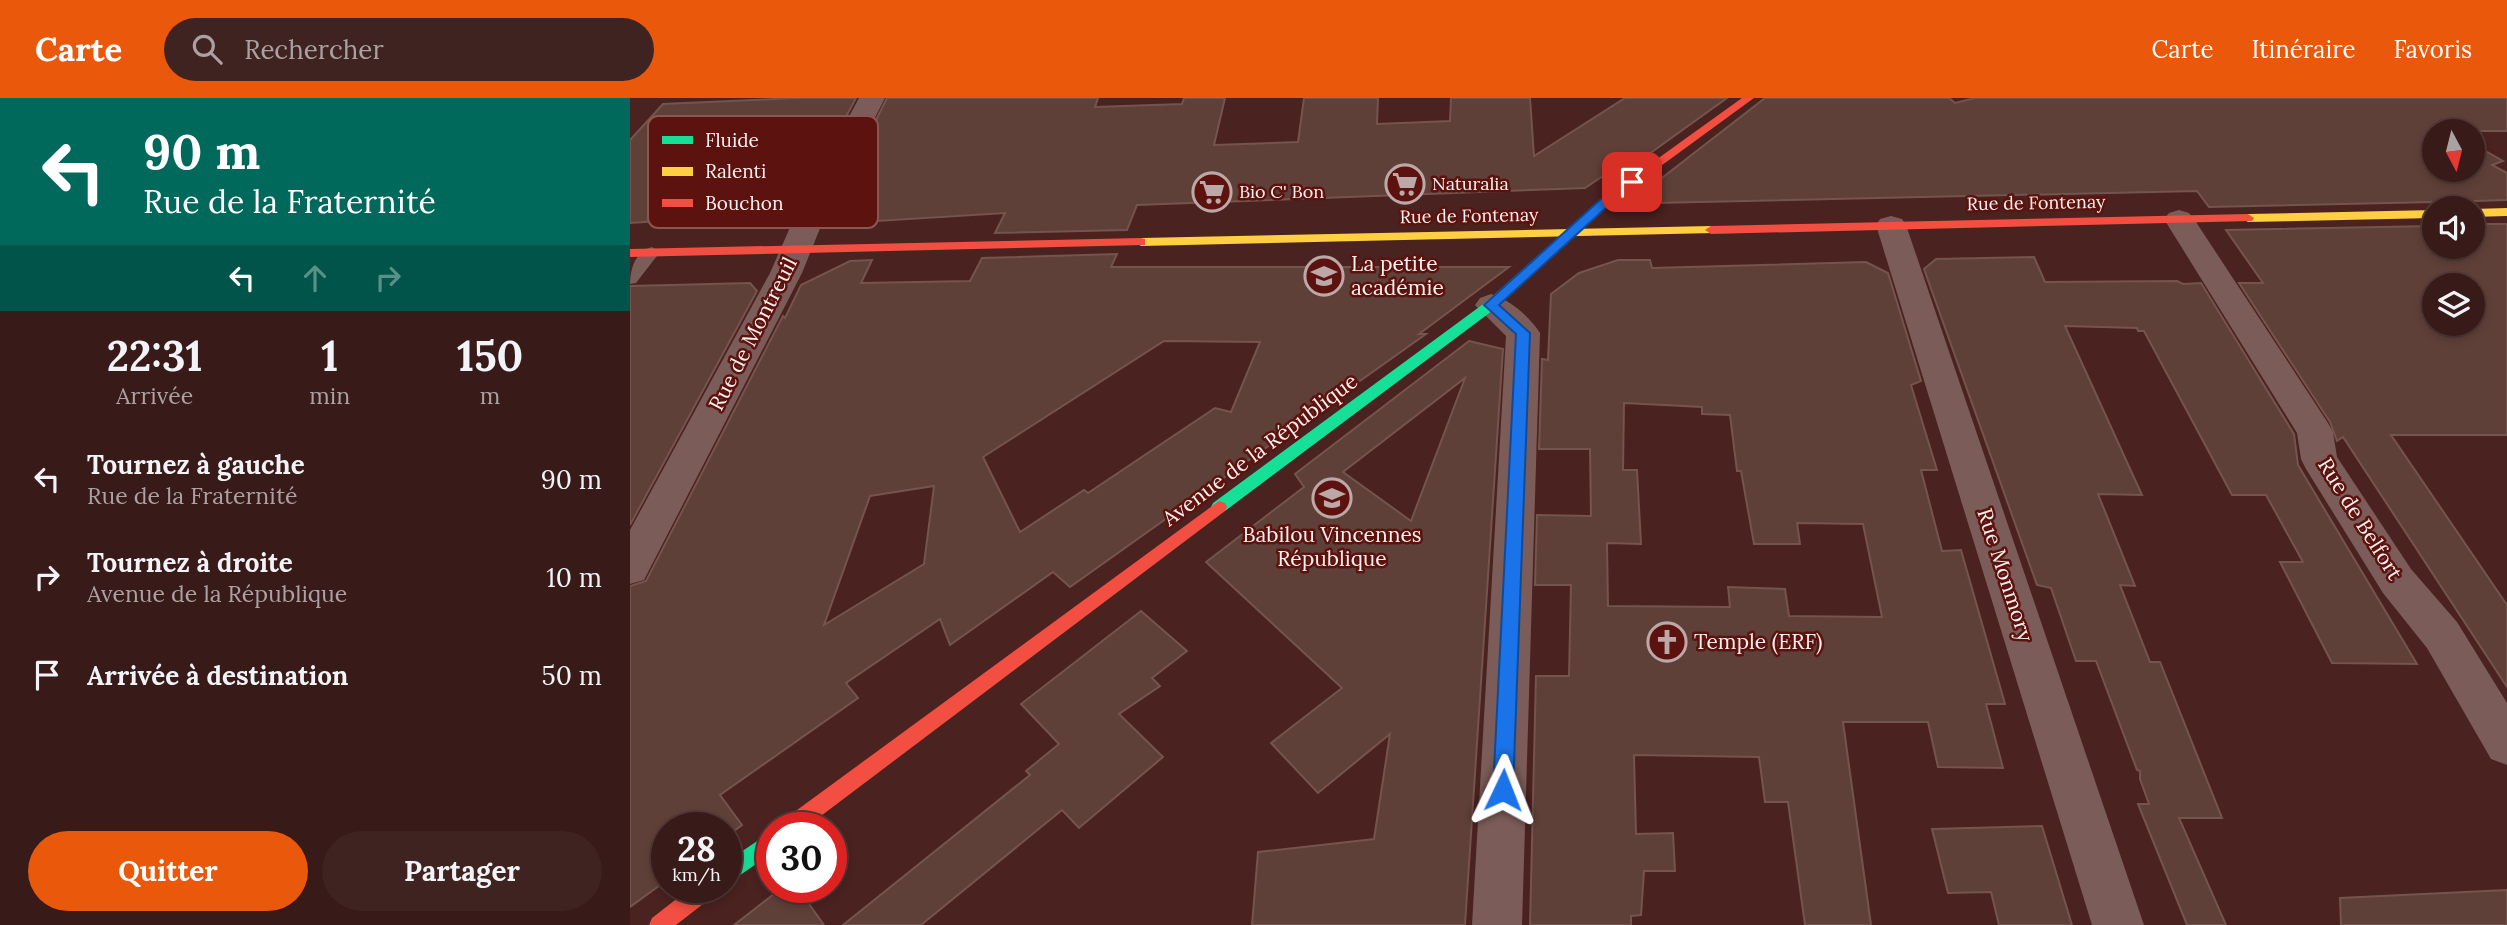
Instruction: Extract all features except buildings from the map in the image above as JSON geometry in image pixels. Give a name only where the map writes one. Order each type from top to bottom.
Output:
[{"type":"main road","name":"Avenue de la République","points":[[810,812],[1491,305],[1605,202],[1749,98]]},
{"type":"main road","points":[[2485,213],[2507,212]]},
{"type":"main road","name":"Rue de Fontenay","points":[[630,253],[2422,214]]},
{"type":"main road","points":[[659,925],[688,903]]},
{"type":"street","name":"Rue de Montreuil","points":[[863,116],[872,98]]},
{"type":"street","name":"Rue de Belfort","points":[[2179,219],[2315,432],[2319,459],[2397,581],[2442,635],[2507,744]]},
{"type":"street","name":"Rue Monmory","points":[[1891,225],[2118,925]]},
{"type":"street","name":"Rue de Montreuil","points":[[630,568],[784,278],[805,228]]},
{"type":"street","points":[[1491,305],[1523,333],[1497,925]]},
{"type":"lane","points":[[630,279],[652,252]]},
{"type":"traffic: fast","points":[[1219,507],[1491,305],[1605,202],[1650,169]]},
{"type":"traffic: fast","points":[[742,863],[756,853]]},
{"type":"traffic: slow","points":[[2485,213],[2507,212]]},
{"type":"traffic: slow","points":[[2248,218],[2422,214]]},
{"type":"traffic: slow","points":[[1141,242],[1711,230]]},
{"type":"traffic: jam","points":[[1650,169],[1749,98]]},
{"type":"traffic: jam","points":[[1711,230],[2248,218]]},
{"type":"traffic: jam","points":[[630,253],[1141,242]]},
{"type":"traffic: jam","points":[[810,812],[1219,507]]},
{"type":"traffic: jam","points":[[659,925],[688,903]]},
{"type":"place","name":"Naturalia","points":[[1405,184]]},
{"type":"place","name":"Bio C' Bon","points":[[1212,192]]},
{"type":"place","name":"La petite académie","points":[[1324,276]]},
{"type":"place","name":"Babilou Vincennes République","points":[[1332,498]]},
{"type":"place","name":"Temple (ERF)","points":[[1667,642]]},
{"type":"route","points":[[1503,790],[1523,333],[1491,305],[1569,233],[1632,182]]}]
